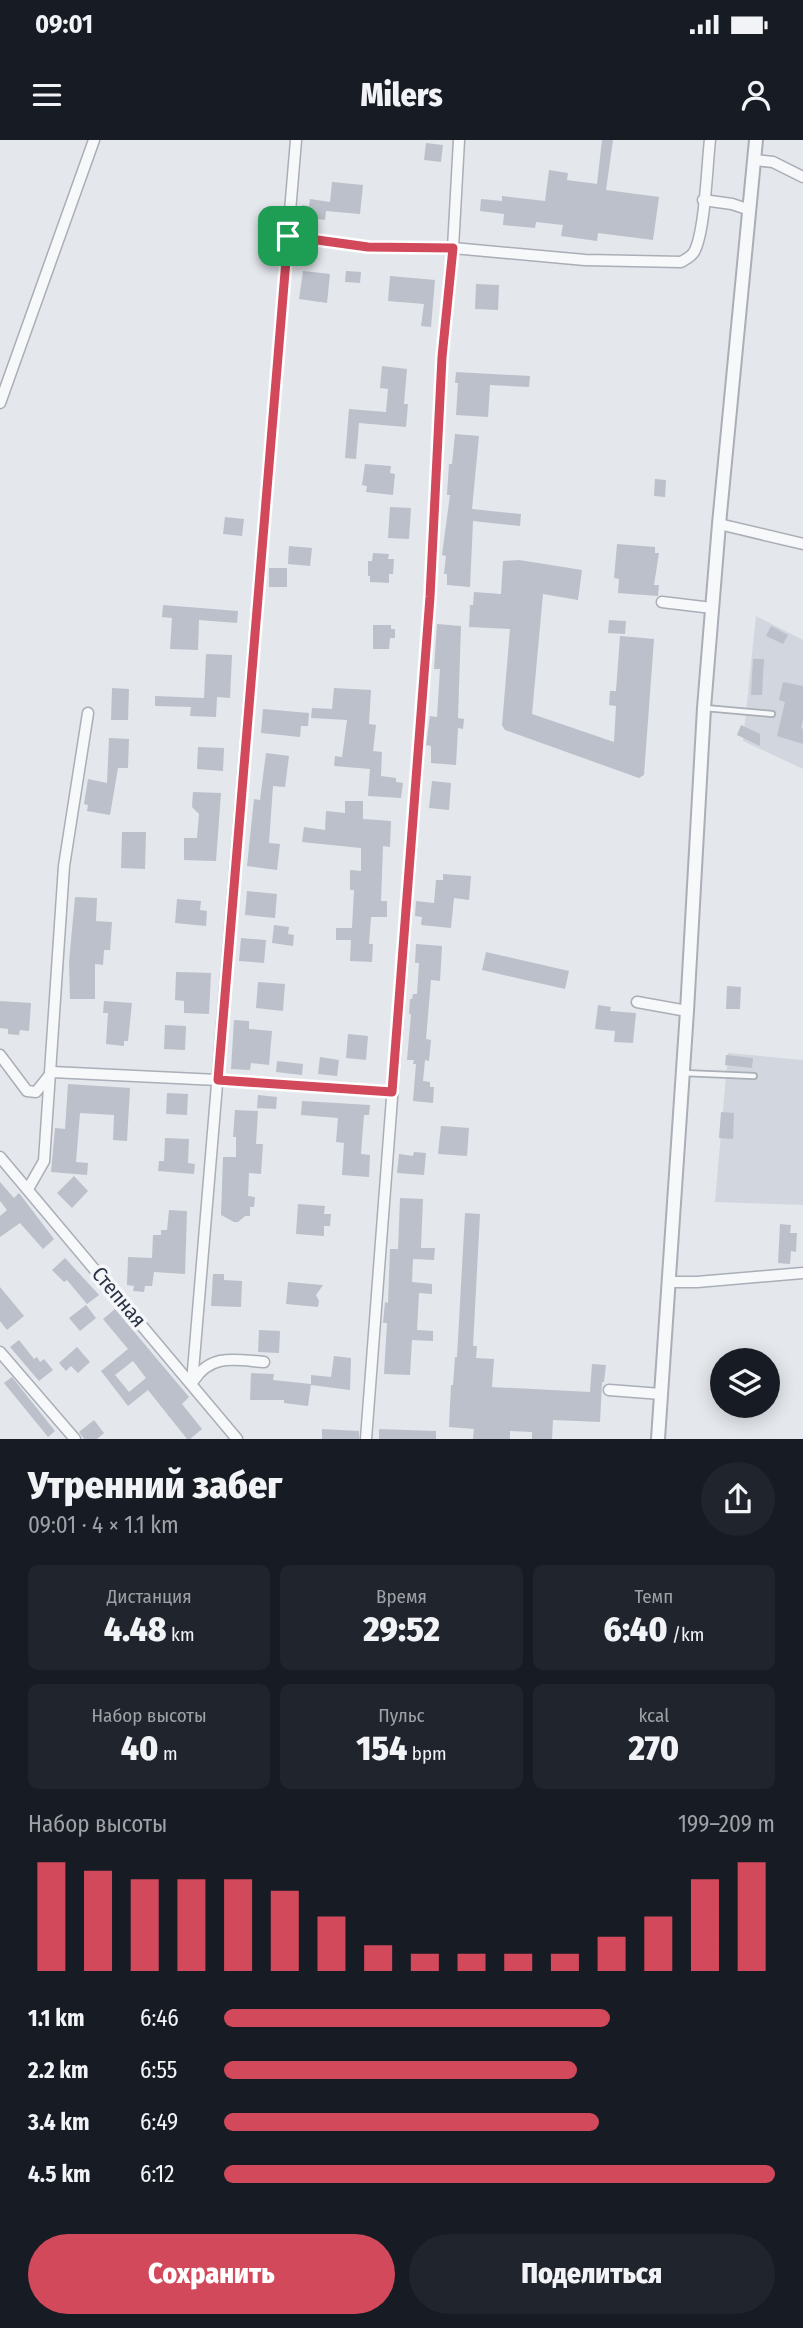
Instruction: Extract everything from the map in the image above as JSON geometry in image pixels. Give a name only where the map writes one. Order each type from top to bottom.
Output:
[{"type":"street","points":[[0,403],[94,140]]},
{"type":"street","points":[[192,1383],[296,140]]},
{"type":"street","points":[[366,1439],[430,597],[442,357],[453,248],[459,140]]},
{"type":"street","points":[[288,236],[368,247],[453,248],[585,260],[681,262],[696,250],[702,228],[710,140]]},
{"type":"street","points":[[658,1439],[704,708],[756,140]]},
{"type":"street","points":[[754,160],[773,162],[803,177]]},
{"type":"street","points":[[704,200],[750,210]]},
{"type":"street","points":[[719,524],[803,544]]},
{"type":"street","points":[[662,602],[712,608]]},
{"type":"street","points":[[28,1189],[44,1161],[64,866],[88,713]]},
{"type":"street","points":[[637,1002],[687,1011]]},
{"type":"street","points":[[0,1055],[27,1091],[36,1092],[52,1072]]},
{"type":"street","points":[[52,1072],[392,1092]]},
{"type":"street","name":"Степная","points":[[0,1157],[237,1439]]},
{"type":"street","points":[[668,1282],[803,1273]]},
{"type":"street","points":[[0,1352],[75,1439]]},
{"type":"street","points":[[192,1383],[202,1369],[226,1359],[264,1362]]},
{"type":"street","points":[[608,1390],[661,1394]]},
{"type":"lane","points":[[704,708],[772,714]]},
{"type":"lane","points":[[682,1073],[754,1076]]},
{"type":"shaded area","points":[[756,616],[803,640],[803,769],[743,741]]},
{"type":"shaded area","points":[[728,1053],[803,1060],[803,1205],[715,1202]]},
{"type":"building","points":[[602,140],[613,140],[606,190],[659,197],[653,240],[598,233],[597,241],[561,236],[563,225],[536,222],[535,228],[503,225],[504,214],[480,211],[481,199],[502,201],[502,196],[545,201],[549,170],[568,173],[567,180],[597,184]]},
{"type":"building","points":[[426,143],[443,145],[441,162],[424,160]]},
{"type":"building","points":[[332,182],[363,185],[360,214],[326,211],[325,220],[301,217],[302,205],[309,206],[310,199],[330,202]]},
{"type":"building","points":[[303,271],[330,274],[327,303],[299,299]]},
{"type":"building","points":[[346,271],[361,272],[360,283],[345,282]]},
{"type":"building","points":[[390,276],[435,280],[431,327],[421,326],[424,304],[388,301]]},
{"type":"building","points":[[476,284],[499,285],[498,310],[475,309]]},
{"type":"building","points":[[382,366],[407,369],[404,404],[408,404],[406,427],[359,423],[356,459],[345,458],[349,409],[386,412],[388,389],[380,388]]},
{"type":"building","points":[[456,372],[530,376],[529,387],[490,385],[488,417],[456,415]]},
{"type":"building","points":[[455,434],[479,436],[472,509],[521,514],[520,526],[473,521],[470,587],[447,585],[447,574],[444,574],[446,556],[442,555],[450,495],[447,495],[449,464],[452,464]]},
{"type":"building","points":[[365,464],[391,466],[390,473],[395,474],[393,495],[366,492],[367,486],[362,485]]},
{"type":"building","points":[[655,479],[666,480],[665,497],[654,496]]},
{"type":"building","points":[[390,507],[411,508],[409,539],[388,538]]},
{"type":"building","points":[[225,517],[244,519],[242,536],[223,534]]},
{"type":"building","points":[[617,544],[655,547],[655,553],[659,553],[654,585],[659,585],[658,596],[618,593],[619,579],[614,578]]},
{"type":"building","points":[[289,546],[312,548],[310,566],[288,564]]},
{"type":"building","points":[[373,553],[389,554],[388,559],[394,559],[389,583],[370,582],[368,561],[372,561]]},
{"type":"building","points":[[519,560],[582,570],[578,600],[543,594],[532,714],[614,742],[616,706],[609,705],[610,691],[616,691],[620,636],[654,639],[644,775],[639,778],[505,730],[502,725],[510,629],[469,627],[470,605],[473,605],[474,592],[501,594],[503,561]]},
{"type":"building","points":[[269,568],[287,568],[287,587],[269,587]]},
{"type":"building","points":[[163,605],[238,611],[237,623],[199,620],[198,650],[170,649],[172,618],[162,617]]},
{"type":"building","points":[[609,620],[626,621],[625,634],[608,633]]},
{"type":"building","points":[[437,624],[461,626],[458,718],[464,719],[463,729],[458,728],[456,765],[431,763],[431,746],[426,745],[430,716],[437,717],[440,669],[434,669]]},
{"type":"building","points":[[373,625],[391,625],[391,629],[395,629],[395,638],[390,638],[389,649],[373,649]]},
{"type":"building","points":[[771,626],[788,635],[783,644],[766,636]]},
{"type":"building","points":[[206,654],[232,655],[230,698],[217,697],[216,717],[190,716],[191,707],[155,706],[155,696],[204,698]]},
{"type":"building","points":[[753,659],[764,659],[762,695],[751,695]]},
{"type":"building","points":[[783,682],[803,686],[803,744],[777,736],[785,702],[779,700]]},
{"type":"building","points":[[112,688],[129,689],[128,720],[111,720]]},
{"type":"building","points":[[334,688],[371,690],[369,724],[376,725],[373,751],[382,752],[381,776],[396,778],[396,782],[403,783],[401,798],[368,796],[370,769],[334,766],[335,756],[342,757],[347,720],[311,718],[312,708],[332,709]]},
{"type":"building","points":[[263,709],[309,713],[308,726],[301,726],[300,737],[261,733]]},
{"type":"building","points":[[741,725],[760,734],[760,746],[737,735]]},
{"type":"building","points":[[109,738],[129,739],[128,768],[118,768],[110,815],[87,811],[88,805],[84,804],[88,779],[107,783]]},
{"type":"building","points":[[198,747],[224,748],[223,771],[197,769]]},
{"type":"building","points":[[266,753],[289,756],[285,787],[273,786],[269,843],[280,844],[277,870],[247,866],[254,799],[260,800]]},
{"type":"building","points":[[432,781],[451,783],[449,810],[429,808]]},
{"type":"building","points":[[193,792],[221,793],[216,861],[184,860],[184,838],[197,838],[199,814],[192,807]]},
{"type":"building","points":[[345,801],[363,801],[363,819],[391,821],[390,847],[383,846],[381,901],[387,901],[387,917],[371,917],[369,944],[373,944],[372,962],[350,961],[351,940],[336,940],[336,928],[352,928],[354,890],[350,890],[350,870],[361,871],[361,848],[302,842],[304,827],[325,830],[326,811],[345,813]]},
{"type":"building","points":[[122,832],[146,832],[145,869],[121,868]]},
{"type":"building","points":[[443,874],[471,876],[469,900],[454,898],[451,928],[421,925],[422,917],[415,916],[416,901],[434,903],[436,880],[443,880]]},
{"type":"building","points":[[247,891],[277,894],[275,918],[245,915]]},
{"type":"building","points":[[75,897],[97,898],[96,921],[112,922],[110,950],[104,950],[103,965],[95,964],[95,999],[70,999],[69,962]]},
{"type":"building","points":[[177,899],[201,901],[200,910],[207,911],[206,926],[175,923]]},
{"type":"building","points":[[274,925],[289,927],[288,934],[294,935],[293,946],[272,943]]},
{"type":"building","points":[[241,938],[266,940],[264,963],[239,961]]},
{"type":"building","points":[[416,944],[442,946],[440,981],[431,980],[426,1039],[431,1040],[423,1081],[430,1082],[430,1087],[434,1087],[433,1103],[413,1101],[416,1064],[413,1064],[414,1060],[407,1060],[410,999],[413,994],[417,994],[419,963],[415,963]]},
{"type":"building","points":[[486,952],[569,971],[565,989],[482,970]]},
{"type":"building","points":[[176,972],[211,973],[209,1014],[184,1013],[184,1001],[175,1000]]},
{"type":"building","points":[[258,982],[285,984],[283,1011],[256,1008]]},
{"type":"building","points":[[727,986],[741,987],[740,1009],[726,1009]]},
{"type":"building","points":[[0,1001],[31,1003],[29,1031],[20,1030],[19,1035],[8,1034],[8,1029],[0,1028]]},
{"type":"building","points":[[104,1001],[132,1003],[128,1041],[124,1041],[124,1046],[106,1044],[108,1013],[103,1013]]},
{"type":"building","points":[[598,1005],[611,1007],[610,1011],[636,1013],[633,1043],[614,1042],[615,1031],[595,1029]]},
{"type":"building","points":[[234,1020],[249,1021],[249,1029],[272,1031],[269,1065],[251,1063],[250,1070],[231,1069]]},
{"type":"building","points":[[165,1025],[186,1026],[185,1050],[164,1049]]},
{"type":"building","points":[[348,1034],[368,1036],[366,1060],[346,1058]]},
{"type":"building","points":[[726,1055],[753,1058],[752,1068],[725,1065]]},
{"type":"building","points":[[320,1057],[339,1060],[337,1076],[318,1074]]},
{"type":"building","points":[[277,1061],[303,1064],[302,1075],[276,1072]]},
{"type":"building","points":[[68,1084],[130,1088],[127,1141],[113,1140],[114,1115],[80,1113],[76,1162],[88,1163],[87,1175],[51,1172],[55,1128],[65,1129]]},
{"type":"building","points":[[167,1093],[188,1094],[187,1115],[166,1114]]},
{"type":"building","points":[[258,1095],[277,1097],[276,1109],[257,1108]]},
{"type":"building","points":[[302,1101],[370,1105],[369,1115],[364,1115],[361,1154],[370,1155],[369,1177],[342,1175],[344,1143],[336,1142],[338,1118],[301,1115]]},
{"type":"building","points":[[235,1110],[258,1111],[256,1144],[263,1144],[261,1174],[249,1173],[248,1196],[255,1197],[254,1207],[250,1207],[250,1216],[245,1216],[238,1222],[221,1215],[223,1157],[236,1157],[236,1137],[233,1137]]},
{"type":"building","points":[[721,1112],[734,1113],[733,1139],[719,1138]]},
{"type":"building","points":[[441,1126],[469,1128],[467,1156],[438,1154]]},
{"type":"building","points":[[165,1138],[189,1139],[188,1163],[195,1164],[194,1174],[158,1171],[159,1161],[164,1161]]},
{"type":"building","points":[[414,1152],[426,1153],[424,1175],[397,1173],[399,1154],[413,1156]]},
{"type":"building","points":[[74,1176],[88,1191],[72,1208],[57,1193]]},
{"type":"building","points":[[0,1182],[14,1198],[19,1193],[54,1239],[43,1249],[20,1223],[0,1237],[0,1216],[7,1210],[0,1201]]},
{"type":"building","points":[[400,1198],[423,1199],[421,1248],[435,1248],[434,1260],[413,1259],[412,1282],[432,1284],[432,1294],[419,1293],[417,1330],[433,1331],[433,1341],[412,1340],[410,1375],[384,1374],[387,1323],[383,1323],[385,1302],[388,1303],[390,1249],[398,1249]]},
{"type":"building","points":[[298,1204],[325,1206],[324,1214],[331,1214],[330,1226],[324,1226],[324,1236],[296,1234]]},
{"type":"building","points":[[169,1210],[187,1211],[185,1274],[154,1272],[152,1286],[145,1286],[144,1292],[133,1291],[134,1286],[127,1285],[128,1257],[152,1258],[153,1235],[161,1235],[161,1230],[167,1230]]},
{"type":"building","points":[[465,1213],[480,1214],[473,1346],[477,1346],[476,1358],[494,1359],[492,1387],[590,1392],[592,1364],[606,1365],[602,1382],[600,1422],[553,1420],[552,1439],[532,1439],[532,1432],[510,1431],[510,1439],[473,1439],[474,1429],[449,1427],[451,1385],[457,1357]]},
{"type":"building","points":[[780,1224],[791,1225],[790,1233],[797,1233],[796,1252],[791,1251],[790,1264],[778,1263]]},
{"type":"building","points":[[65,1258],[99,1295],[87,1304],[67,1280],[64,1282],[52,1270]]},
{"type":"building","points":[[213,1274],[224,1274],[224,1280],[242,1281],[241,1307],[211,1306]]},
{"type":"building","points":[[288,1282],[323,1285],[316,1295],[318,1307],[286,1304]]},
{"type":"building","points":[[0,1287],[24,1316],[7,1330],[0,1321]]},
{"type":"building","points":[[86,1305],[96,1318],[80,1331],[69,1318]]},
{"type":"building","points":[[115,1309],[189,1397],[182,1404],[202,1429],[190,1439],[187,1439],[148,1390],[128,1406],[101,1371],[128,1349],[103,1319]],"holes":[[[133,1361],[146,1378],[129,1392],[115,1375]]]},
{"type":"building","points":[[259,1330],[280,1331],[279,1353],[258,1352]]},
{"type":"building","points":[[19,1340],[34,1359],[37,1357],[40,1362],[44,1359],[53,1370],[39,1381],[10,1347]]},
{"type":"building","points":[[77,1347],[90,1362],[78,1373],[71,1366],[66,1371],[59,1363]]},
{"type":"building","points":[[334,1356],[351,1358],[350,1390],[311,1385],[311,1375],[331,1377]]},
{"type":"building","points":[[251,1373],[274,1374],[273,1380],[311,1384],[308,1406],[284,1403],[284,1400],[250,1400]]},
{"type":"building","points":[[12,1377],[55,1431],[48,1437],[4,1383]]},
{"type":"building","points":[[94,1420],[104,1433],[97,1439],[84,1439],[79,1432]]},
{"type":"building","points":[[322,1429],[359,1431],[359,1439],[322,1439]]},
{"type":"building","points":[[379,1429],[436,1431],[436,1439],[379,1439]]},
{"type":"route","points":[[288,236],[368,247],[453,248],[442,357],[430,597],[392,1092],[218,1080],[288,236]]}]
